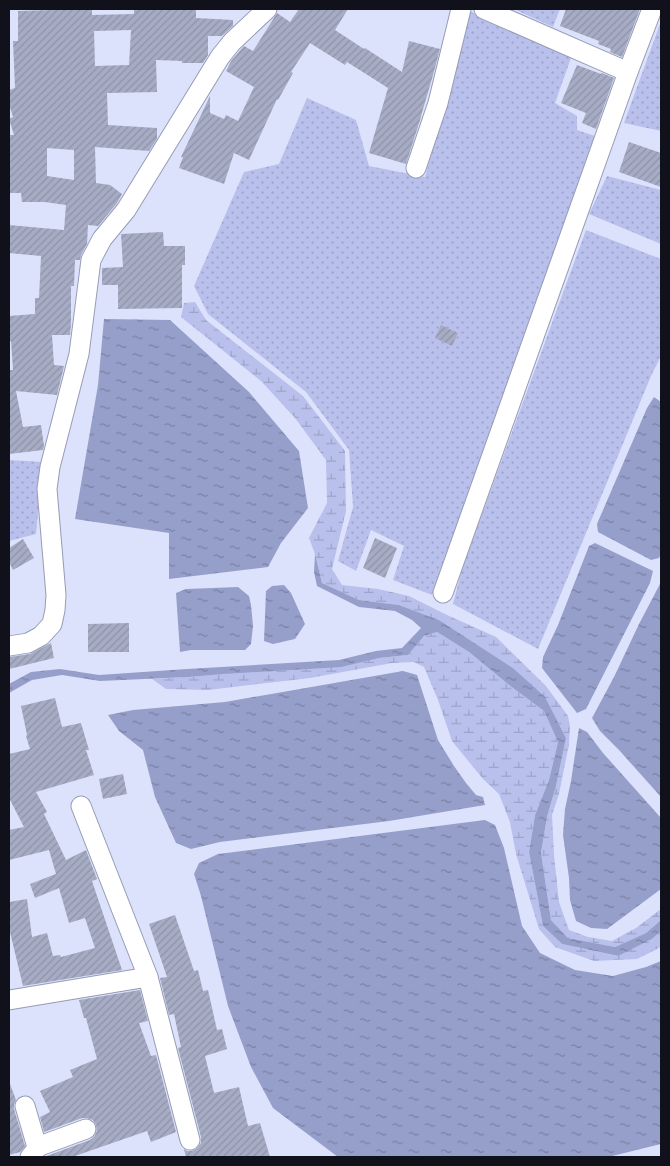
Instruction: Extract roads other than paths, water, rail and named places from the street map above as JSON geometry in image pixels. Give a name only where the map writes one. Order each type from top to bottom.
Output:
[{"type":"street","points":[[9,646],[28,643],[41,636],[52,624],[55,610],[56,595],[47,489],[50,467],[79,354],[91,260],[102,239],[126,210],[220,57],[232,42],[267,9]]},
{"type":"street","points":[[416,168],[438,103],[461,9]]},
{"type":"street","points":[[484,9],[507,13],[628,72]]},
{"type":"street","points":[[443,593],[652,9]]},
{"type":"street","points":[[81,806],[148,977],[190,1140]]},
{"type":"street","points":[[9,1000],[148,977]]},
{"type":"street","points":[[25,1106],[33,1152],[86,1129]]},
{"type":"water","points":[[104,319],[170,320],[249,392],[299,451],[308,508],[281,543],[268,567],[169,579],[169,533],[75,519],[98,385]]},
{"type":"water","points":[[654,397],[661,402],[661,554],[659,558],[651,560],[598,532],[597,524],[647,408]]},
{"type":"water","points":[[595,543],[653,571],[650,583],[586,709],[577,713],[542,668],[543,657],[558,625],[589,546]]},
{"type":"water","points":[[315,554],[322,583],[359,600],[399,605],[439,620],[513,668],[545,697],[566,738],[556,786],[547,817],[541,853],[551,920],[568,938],[615,947],[646,933],[661,920],[661,931],[652,939],[618,956],[562,944],[543,926],[529,852],[535,815],[549,780],[558,742],[544,711],[469,652],[437,632],[424,636],[408,655],[379,658],[341,667],[100,681],[62,675],[32,680],[9,693],[9,684],[31,672],[60,669],[99,675],[339,660],[376,651],[402,648],[421,628],[412,620],[395,611],[359,607],[317,586],[314,572]]},
{"type":"water","points":[[661,582],[661,797],[600,731],[592,718]]},
{"type":"water","points":[[284,585],[291,593],[305,624],[295,639],[273,644],[264,641],[266,591],[272,586]]},
{"type":"water","points":[[238,587],[249,596],[253,626],[251,644],[245,650],[191,650],[180,652],[176,593],[186,589]]},
{"type":"water","points":[[403,671],[417,675],[438,740],[466,783],[476,795],[483,797],[485,805],[389,821],[220,842],[191,849],[176,843],[155,797],[143,750],[119,731],[108,715],[133,710],[225,702]]},
{"type":"water","points":[[579,728],[587,732],[603,753],[661,818],[661,889],[607,929],[591,928],[576,921],[570,900],[563,835],[565,809]]},
{"type":"water","points":[[485,820],[495,825],[504,848],[522,926],[540,953],[575,970],[613,976],[661,961],[661,1144],[608,1157],[338,1157],[273,1108],[251,1067],[228,1006],[194,874],[199,863],[218,854]]}]
